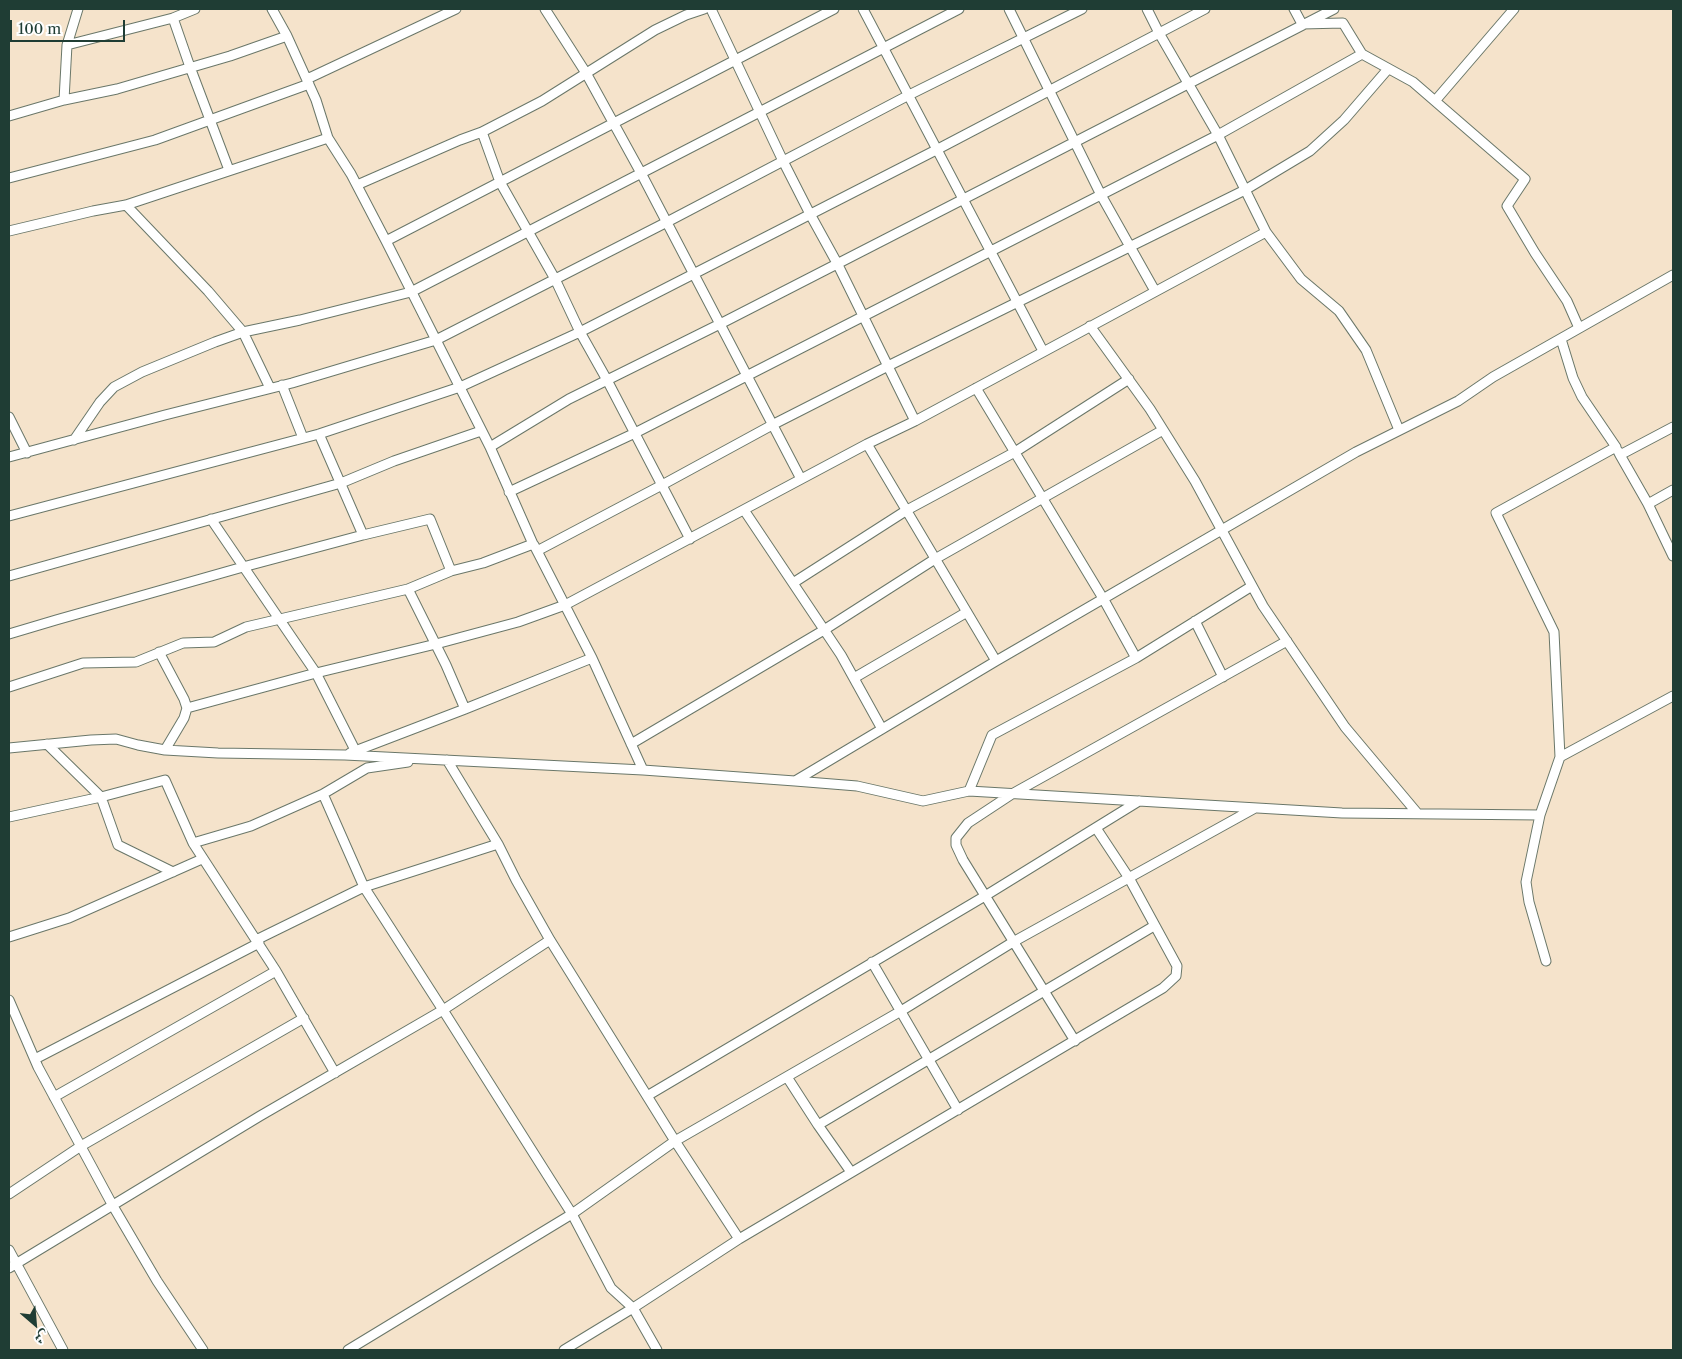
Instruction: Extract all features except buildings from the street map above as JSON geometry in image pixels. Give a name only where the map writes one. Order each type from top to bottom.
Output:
[{"type":"street","points":[[64,100],[67,45],[78,9]]},
{"type":"street","points":[[67,45],[173,18],[194,9]]},
{"type":"street","points":[[272,9],[287,36],[316,100],[328,138],[357,185],[490,447],[535,547],[592,658],[643,770]]},
{"type":"street","points":[[9,178],[155,140],[210,120],[308,82],[456,9]]},
{"type":"street","points":[[545,9],[586,73],[641,173],[746,375],[774,424],[801,479]]},
{"type":"street","points":[[357,185],[482,132],[542,101],[655,30],[686,15],[704,9]]},
{"type":"street","points":[[711,9],[783,161],[837,263],[915,421]]},
{"type":"street","points":[[386,241],[834,9]]},
{"type":"street","points":[[863,9],[992,250],[1043,351]]},
{"type":"street","points":[[74,440],[100,402],[114,387],[142,372],[243,332],[300,320],[411,292],[959,9]]},
{"type":"street","points":[[1009,9],[1076,140],[1101,195],[1155,291]]},
{"type":"street","points":[[9,458],[282,385],[436,340],[909,95],[1082,9]]},
{"type":"street","points":[[1147,9],[1218,135],[1266,232],[1301,280],[1339,312],[1366,350],[1399,430]]},
{"type":"street","points":[[9,516],[319,434],[460,387],[580,332],[938,149],[1205,9]]},
{"type":"street","points":[[1294,9],[1302,24]]},
{"type":"street","points":[[490,447],[569,399],[720,324],[1334,9]]},
{"type":"street","points":[[1435,100],[1514,9]]},
{"type":"street","points":[[173,18],[229,170]]},
{"type":"street","points":[[1302,24],[1343,23],[1362,54],[1412,82],[1525,178],[1507,206],[1534,253],[1567,301],[1580,328]]},
{"type":"street","points":[[9,116],[64,100],[117,89],[287,36]]},
{"type":"street","points":[[509,492],[635,433],[1218,135],[1362,54]]},
{"type":"street","points":[[9,687],[83,663],[136,662],[182,643],[214,642],[246,627],[408,589],[451,571],[535,547],[662,485],[774,424],[888,366],[1245,190],[1310,151],[1344,120],[1388,69]]},
{"type":"street","points":[[482,132],[500,182],[555,279],[580,332],[608,380],[690,539]]},
{"type":"street","points":[[9,231],[126,205],[328,138]]},
{"type":"street","points":[[126,205],[208,291],[243,332],[270,388]]},
{"type":"street","points":[[187,708],[518,622],[565,605],[867,444],[915,421],[1266,232]]},
{"type":"street","points":[[795,781],[996,661],[1356,452],[1458,400],[1493,377],[1673,275]]},
{"type":"street","points":[[1090,326],[1164,430],[1196,481],[1263,606],[1345,727],[1418,814]]},
{"type":"street","points":[[1561,339],[1573,378],[1582,396],[1618,451],[1648,504],[1673,556]]},
{"type":"street","points":[[793,583],[907,510],[1015,452],[1129,379]]},
{"type":"street","points":[[282,385],[303,438]]},
{"type":"street","points":[[976,388],[1104,600],[1136,658]]},
{"type":"street","points":[[9,417],[27,452]]},
{"type":"street","points":[[1546,961],[1529,902],[1526,882],[1540,815],[1560,757],[1554,632],[1496,513],[1618,451],[1673,427]]},
{"type":"street","points":[[631,744],[824,630],[935,559],[1164,430]]},
{"type":"street","points":[[9,576],[341,483],[394,461],[481,431]]},
{"type":"street","points":[[319,434],[363,535]]},
{"type":"street","points":[[867,444],[996,661]]},
{"type":"street","points":[[1648,504],[1673,490]]},
{"type":"street","points":[[744,510],[824,630],[854,678],[882,729]]},
{"type":"street","points":[[211,519],[316,673],[355,750]]},
{"type":"street","points":[[9,634],[244,567],[430,519],[451,571]]},
{"type":"street","points":[[969,790],[992,735],[1136,658],[1252,586]]},
{"type":"street","points":[[408,589],[436,644],[465,709]]},
{"type":"street","points":[[854,678],[967,612]]},
{"type":"street","points":[[1195,621],[1223,676]]},
{"type":"street","points":[[1075,1041],[962,860],[956,845],[956,838],[968,823],[1012,794],[1287,641]]},
{"type":"street","points":[[159,652],[187,708],[184,718],[165,750]]},
{"type":"street","points":[[345,755],[592,658]]},
{"type":"street","points":[[1560,757],[1673,696]]},
{"type":"street","points":[[9,748],[116,739],[138,746],[165,750],[427,759],[643,770],[795,781],[856,786],[923,801],[969,790],[1342,813],[1540,815]]},
{"type":"street","points":[[47,744],[101,797],[118,845],[173,872]]},
{"type":"street","points":[[192,844],[251,826],[323,794],[367,768],[427,759]]},
{"type":"street","points":[[447,760],[498,844],[550,940],[739,1239]]},
{"type":"street","points":[[9,817],[101,797],[165,780],[192,844],[258,941],[335,1073]]},
{"type":"street","points":[[323,794],[364,887],[572,1214],[611,1288],[633,1308],[656,1350]]},
{"type":"street","points":[[647,1096],[985,896],[1140,801]]},
{"type":"street","points":[[348,1350],[572,1214],[676,1141],[901,1011],[1013,942],[1255,808]]},
{"type":"street","points":[[564,1350],[739,1239],[1163,988],[1176,976],[1177,966],[1129,878],[1096,828]]},
{"type":"street","points":[[35,1059],[364,887],[498,844]]},
{"type":"street","points":[[9,937],[69,918],[202,858]]},
{"type":"street","points":[[818,1125],[1154,926]]},
{"type":"street","points":[[13,1265],[443,1010],[550,940]]},
{"type":"street","points":[[872,962],[958,1110]]},
{"type":"street","points":[[54,1097],[276,971]]},
{"type":"street","points":[[9,1000],[54,1097],[113,1206],[157,1282],[202,1350]]},
{"type":"street","points":[[9,1194],[81,1146],[304,1018]]},
{"type":"street","points":[[787,1077],[851,1172]]},
{"type":"street","points":[[9,1250],[13,1265],[63,1350]]}]
